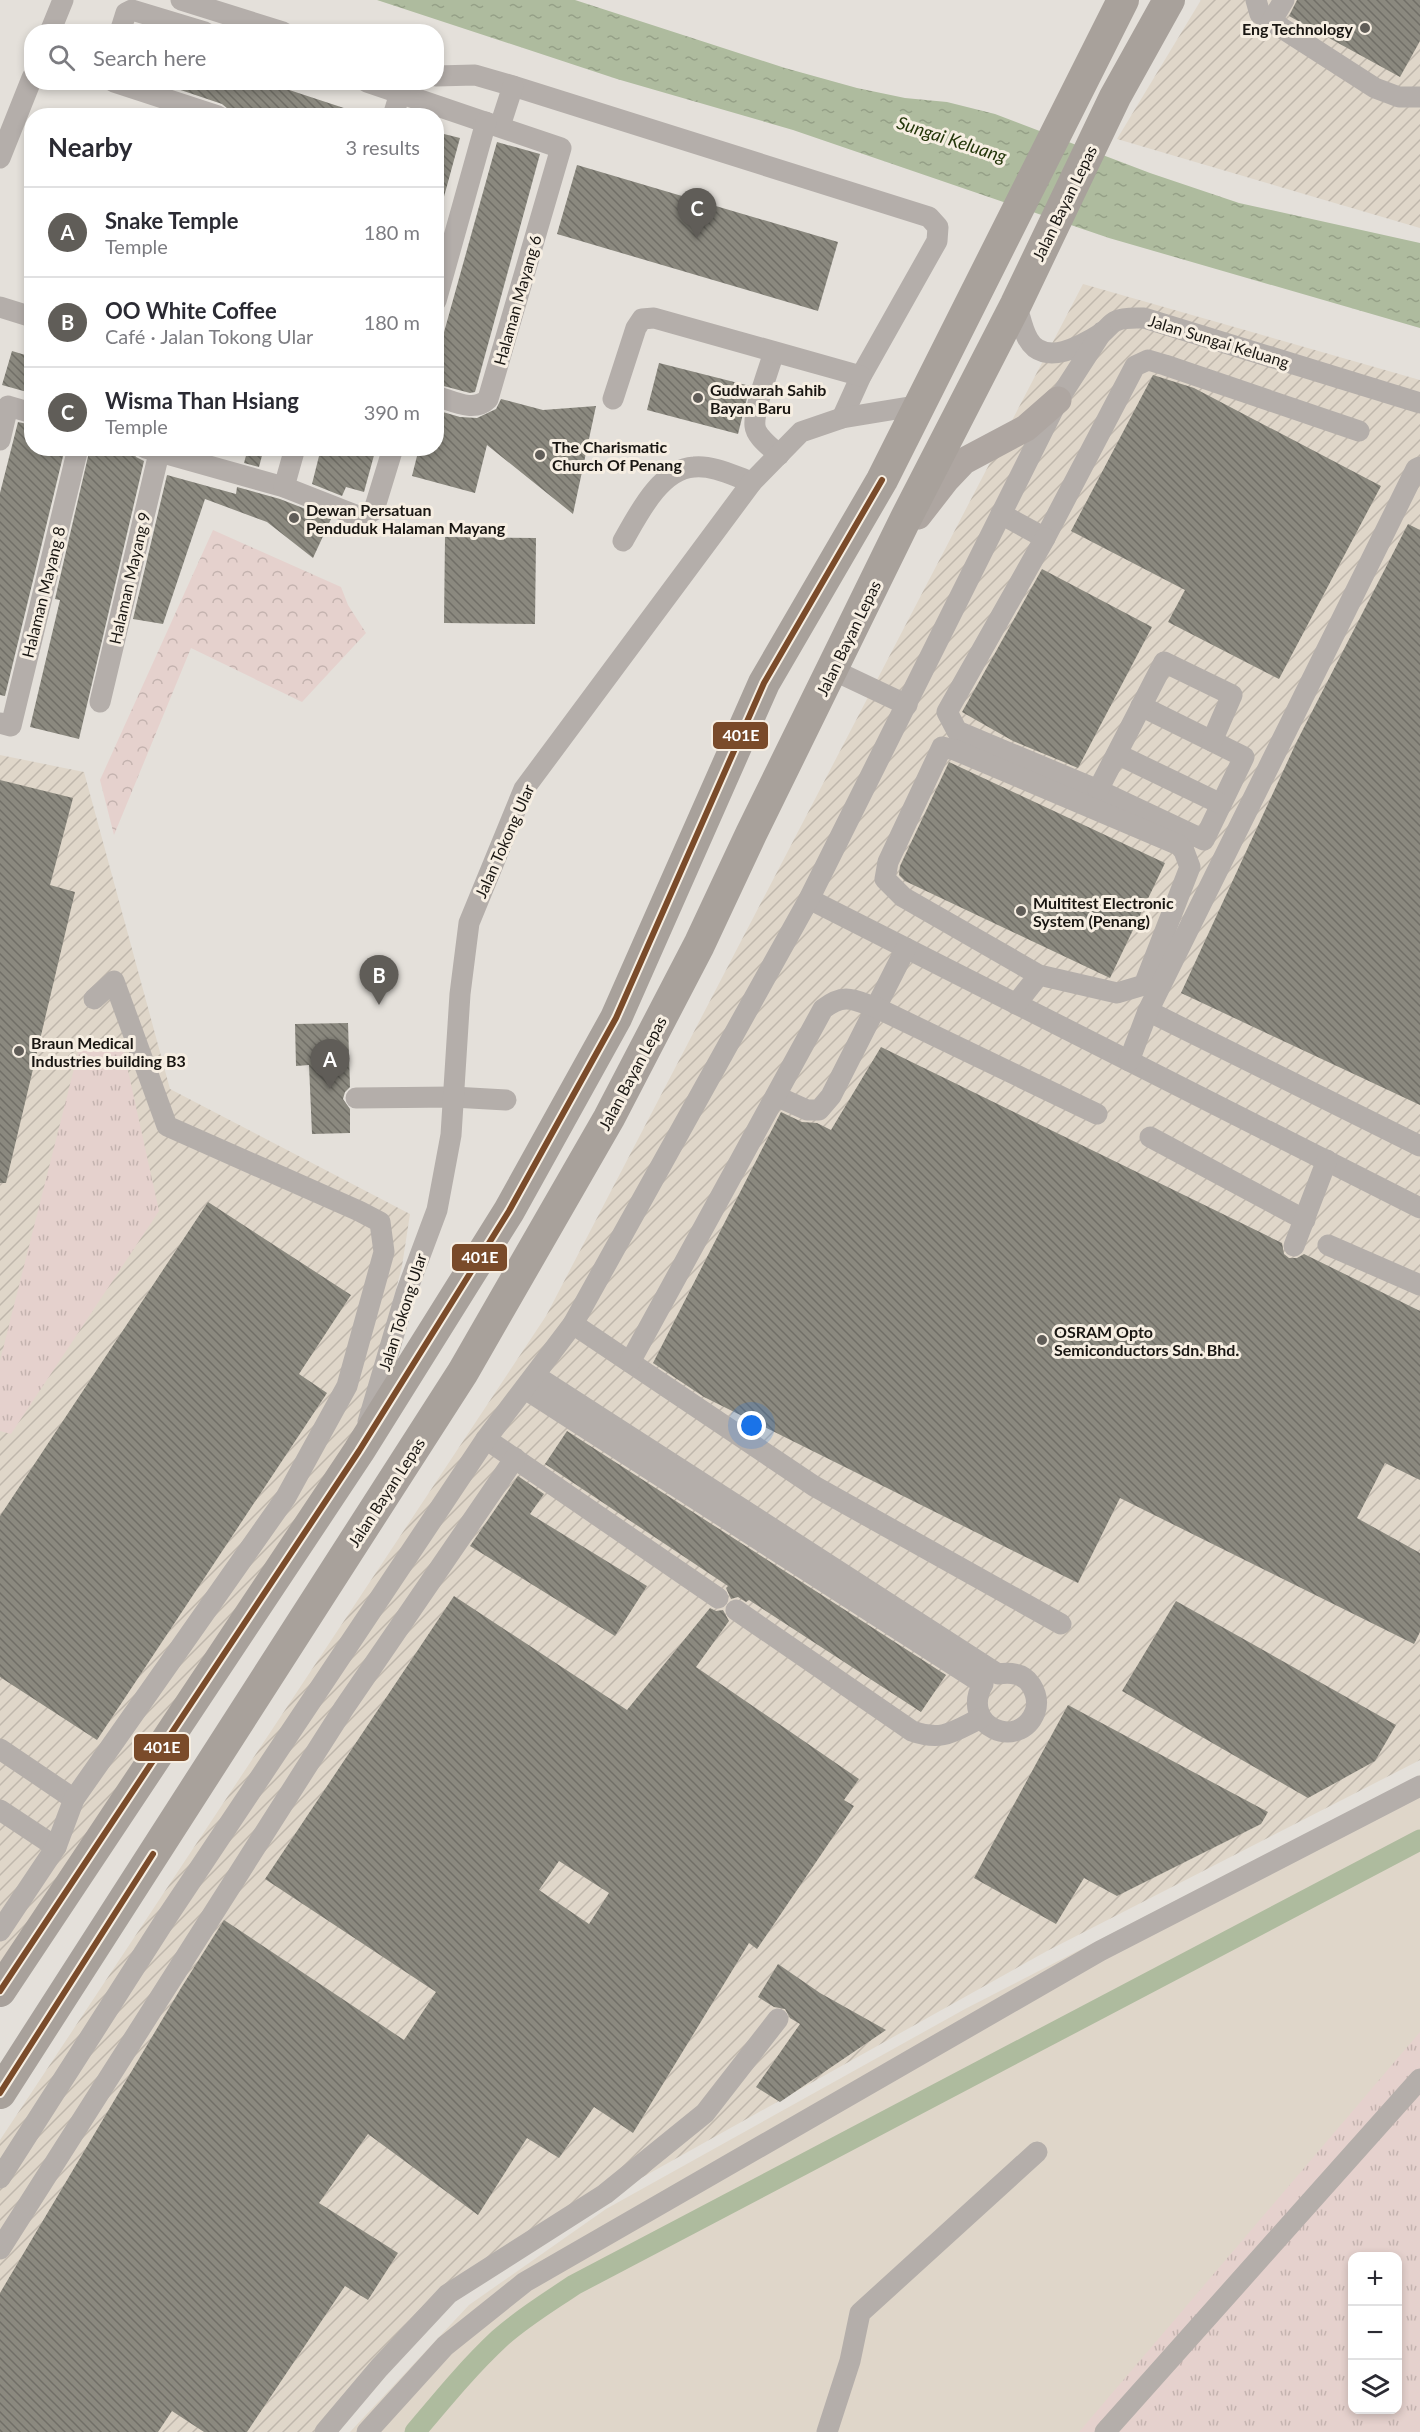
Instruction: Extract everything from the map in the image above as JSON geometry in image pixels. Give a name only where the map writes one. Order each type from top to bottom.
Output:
[{"type":"highway","points":[[0,1991],[359,1451],[509,1211],[616,1018],[702,828],[764,683],[882,480],[1123,0]]},
{"type":"highway","name":"Jalan Bayan Lepas","points":[[0,2093],[463,1372],[615,1108],[699,945],[751,834],[1016,304],[1115,97],[1169,0]]},
{"type":"main road","points":[[891,552],[931,498],[964,461],[1026,428],[1058,400]]},
{"type":"street","points":[[53,24],[63,0]]},
{"type":"street","points":[[1256,0],[1260,14],[1375,88],[1399,97],[1420,97]]},
{"type":"street","points":[[1271,22],[1284,0]]},
{"type":"street","points":[[176,22],[182,1],[257,24]]},
{"type":"street","points":[[123,24],[126,13],[132,10],[182,24]]},
{"type":"street","points":[[444,76],[475,75],[513,86],[929,217],[938,227],[938,241],[861,376],[842,418]]},
{"type":"street","points":[[444,276],[493,124],[513,86]]},
{"type":"street","points":[[0,158],[5,128],[26,90]]},
{"type":"street","points":[[138,90],[194,108]]},
{"type":"street","points":[[386,90],[391,108]]},
{"type":"street","points":[[394,90],[493,124]]},
{"type":"street","name":"Halaman Mayang 6","points":[[444,398],[473,407],[483,405],[488,399],[561,148],[493,124]]},
{"type":"street","name":"Jalan Sungai Keluang","points":[[1016,304],[1028,339],[1042,351],[1060,353],[1102,332],[1117,320],[1144,318],[1420,403]]},
{"type":"street","points":[[0,307],[24,314]]},
{"type":"street","points":[[613,399],[636,328],[642,320],[654,318],[861,376]]},
{"type":"street","points":[[0,2178],[167,1917],[486,1439],[573,1324],[809,899],[1058,400],[1102,332]]},
{"type":"street","points":[[774,352],[756,412],[755,426],[758,434],[779,455]]},
{"type":"street","points":[[1141,706],[1244,757],[1204,840],[1098,790],[957,731],[947,712],[1046,538],[1135,366],[1148,360],[1166,364],[1359,431]]},
{"type":"street","name":"Jalan Tokong Ular","points":[[359,1451],[406,1293],[437,1210],[451,1136],[460,994],[469,923],[524,789],[752,482],[801,432],[842,418],[921,405]]},
{"type":"street","points":[[0,440],[8,406],[24,411]]},
{"type":"street","name":"Halaman Mayang 8","points":[[0,723],[10,726],[76,456]]},
{"type":"street","name":"Halaman Mayang 9","points":[[100,702],[151,456]]},
{"type":"street","points":[[170,456],[284,487],[358,516],[366,515],[374,510],[391,456]]},
{"type":"street","points":[[284,487],[293,456]]},
{"type":"street","points":[[623,542],[647,500],[676,471],[694,466],[709,468],[752,482]]},
{"type":"street","points":[[1129,1061],[1148,1011],[1416,469],[1420,467]]},
{"type":"street","points":[[1001,513],[1046,538]]},
{"type":"street","points":[[1098,790],[1164,662],[1232,695],[1212,741]]},
{"type":"street","points":[[833,670],[907,705]]},
{"type":"street","points":[[942,747],[955,750],[1179,845],[1184,851],[1190,867],[1144,985],[1117,993],[1039,975],[903,897],[885,879],[888,862],[942,747]]},
{"type":"street","points":[[1117,754],[1221,804]]},
{"type":"street","points":[[809,899],[1420,1208]]},
{"type":"street","points":[[776,1096],[807,1110],[819,1110],[831,1096],[906,948]]},
{"type":"street","points":[[1016,1004],[1039,975]]},
{"type":"street","points":[[0,1931],[56,1847],[74,1799],[286,1497],[347,1386],[384,1252],[380,1222],[359,1210],[167,1126],[114,981],[94,999]]},
{"type":"street","points":[[630,1362],[823,1009],[836,999],[852,999],[877,1008],[1097,1114]]},
{"type":"street","points":[[1148,1011],[1420,1146]]},
{"type":"street","points":[[356,1098],[453,1097],[506,1100]]},
{"type":"street","points":[[1150,1137],[1305,1220]]},
{"type":"street","points":[[1294,1246],[1327,1160]]},
{"type":"street","points":[[1328,1245],[1420,1285]]},
{"type":"street","points":[[573,1324],[814,1486],[1061,1624]]},
{"type":"street","points":[[530,1382],[990,1679]]},
{"type":"street","points":[[486,1439],[718,1598]]},
{"type":"street","points":[[0,2249],[344,1708],[515,1458]]},
{"type":"street","points":[[736,1610],[912,1731],[930,1737],[949,1734],[981,1718]]},
{"type":"street","points":[[1008,1672],[1027,1680],[1036,1697],[1036,1708],[1032,1717],[1017,1730],[997,1731],[981,1718],[976,1701],[990,1679],[1008,1672]]},
{"type":"street","points":[[320,1689],[344,1708]]},
{"type":"street","points":[[0,1749],[74,1799]]},
{"type":"street","points":[[367,2432],[445,2346],[525,2282],[1100,1951],[1420,1786]]},
{"type":"street","points":[[0,1810],[56,1847]]},
{"type":"street","points":[[325,2432],[379,2368],[448,2294],[605,2194],[705,2113],[778,2019]]},
{"type":"street","points":[[1105,2432],[1420,2079]]},
{"type":"street","points":[[827,2432],[850,2361],[860,2313],[1037,2152]]},
{"type":"shaded area","points":[[1201,0],[1420,0],[1420,228],[1117,139]]},
{"type":"shaded area","points":[[1083,284],[1420,380],[1420,1760],[1047,1951],[441,2290],[317,2432],[0,2432],[0,2140],[546,1316]]},
{"type":"shaded area","points":[[0,755],[84,772],[170,1089],[410,1214],[402,1266],[376,1367],[345,1461],[0,1968]]},
{"type":"shaded area","points":[[1420,1775],[1420,2432],[350,2432],[469,2305],[606,2209],[965,2009]]},
{"type":"green space","points":[[213,530],[341,587],[348,605],[366,633],[302,702],[191,648],[114,835],[100,780]]},
{"type":"green space","points":[[121,1039],[159,1211],[11,1434],[0,1431],[0,1361],[81,1041]]},
{"type":"green space","points":[[1420,2032],[1420,2432],[1079,2432]]},
{"type":"water","name":"Sungai Keluang","points":[[377,0],[575,0],[785,68],[857,88],[905,98],[947,102],[995,114],[1150,173],[1239,203],[1420,243],[1420,328],[1109,238],[793,130],[617,79]]},
{"type":"building","name":"Eng Technology","points":[[1297,0],[1420,0],[1420,41],[1400,77],[1289,16]]},
{"type":"building","points":[[181,90],[289,90],[344,108],[227,108],[222,104]]},
{"type":"building","points":[[444,134],[460,138],[444,197]]},
{"type":"building","points":[[497,142],[540,154],[475,392],[470,393],[444,386],[444,332]]},
{"type":"building","points":[[577,165],[838,242],[818,311],[557,234]]},
{"type":"building","points":[[12,351],[24,355],[24,391],[2,385]]},
{"type":"building","name":"Gudwarah Sahib Bayan Baru","points":[[659,363],[750,386],[738,434],[647,410]]},
{"type":"building","points":[[1153,375],[1194,388],[1381,486],[1279,679],[1168,622],[1185,590],[1071,531]]},
{"type":"building","name":"The Charismatic Church Of Penang","points":[[501,399],[543,410],[596,406],[573,514],[487,445],[475,493],[412,476],[417,456],[444,456],[444,412],[460,417],[477,418],[496,409]]},
{"type":"building","points":[[18,422],[24,423],[24,456],[63,456],[5,696],[0,695],[0,493]]},
{"type":"building","points":[[88,456],[135,456],[144,461],[79,739],[30,727],[60,600],[55,599]]},
{"type":"building","points":[[246,456],[262,456],[259,467],[244,463]]},
{"type":"building","points":[[319,456],[374,456],[364,492],[346,487],[342,496],[312,484]]},
{"type":"building","points":[[167,475],[236,494],[237,487],[280,499],[331,519],[313,558],[267,522],[205,499],[163,624],[133,619]]},
{"type":"building","points":[[1408,524],[1420,530],[1420,1105],[1181,993],[1297,741]]},
{"type":"building","points":[[445,537],[536,538],[535,624],[444,623]]},
{"type":"building","points":[[1042,569],[1152,627],[1078,768],[1013,741],[962,712]]},
{"type":"building","points":[[949,762],[1165,863],[1110,978],[905,881],[899,875],[900,866]]},
{"type":"building","name":"Braun Medical Industries building B3","points":[[0,780],[73,798],[50,885],[75,892],[6,1183],[0,1183]]},
{"type":"building","points":[[348,1023],[350,1087],[343,1099],[350,1109],[350,1133],[312,1134],[309,1065],[296,1066],[295,1024]]},
{"type":"building","name":"OSRAM Opto Semiconductors Sdn. Bhd.","points":[[881,1047],[1282,1243],[1284,1254],[1289,1258],[1297,1258],[1304,1254],[1420,1311],[1420,1480],[1385,1463],[1357,1518],[1420,1553],[1420,1632],[1414,1644],[1120,1498],[1078,1583],[704,1397],[653,1363],[781,1112],[802,1122],[817,1123],[831,1130]]},
{"type":"building","points":[[208,1202],[351,1295],[299,1374],[327,1393],[97,1740],[0,1677],[0,1516]]},
{"type":"building","points":[[567,1431],[946,1675],[921,1712],[749,1600],[746,1602],[738,1597],[731,1599],[726,1588],[728,1586],[545,1464]]},
{"type":"building","points":[[518,1476],[544,1494],[530,1514],[647,1586],[615,1636],[470,1546]]},
{"type":"building","points":[[454,1596],[627,1710],[710,1608],[716,1611],[723,1610],[729,1621],[696,1667],[859,1779],[844,1800],[854,1806],[757,1949],[749,1943],[633,2133],[594,2107],[559,2158],[527,2138],[478,2215],[368,2134],[319,2203],[398,2253],[368,2300],[345,2286],[247,2432],[204,2432],[172,2411],[158,2432],[0,2432],[0,2293],[181,1988],[224,1920],[404,2040],[436,1992],[265,1879]],"holes":[[[559,1861],[609,1893],[589,1924],[539,1890]]]},
{"type":"building","points":[[1176,1601],[1396,1725],[1375,1761],[1308,1798],[1122,1691]]},
{"type":"building","points":[[1068,1705],[1268,1812],[1261,1824],[1117,1896],[1084,1878],[1056,1924],[974,1878]]},
{"type":"building","points":[[778,1964],[820,1993],[886,2030],[780,2102],[756,2087],[800,2024],[790,2018],[785,2009],[774,2007],[758,1997]]},
{"type":"waterway","points":[[415,2432],[499,2339],[526,2317],[574,2285],[1420,1840]]},
{"type":"transit line","name":"401E","points":[[0,1991],[359,1451],[509,1211],[616,1018],[764,683],[882,480]]},
{"type":"transit line","name":"401E","points":[[0,2093],[153,1854]]},
{"type":"place","name":"Eng Technology","points":[[1365,28]]},
{"type":"place","name":"Wisma Than Hsiang","points":[[697,238]]},
{"type":"place","name":"Gudwarah Sahib Bayan Baru","points":[[698,398]]},
{"type":"place","name":"The Charismatic Church Of Penang","points":[[540,455]]},
{"type":"place","name":"Dewan Persatuan Penduduk Halaman Mayang","points":[[294,518]]},
{"type":"place","name":"Multitest Electronic System (Penang)","points":[[1021,911]]},
{"type":"place","name":"OO White Coffee","points":[[379,1005]]},
{"type":"place","name":"Braun Medical Industries building B3","points":[[19,1051]]},
{"type":"place","name":"Snake Temple","points":[[330,1089]]},
{"type":"place","name":"OSRAM Opto Semiconductors Sdn. Bhd.","points":[[1042,1340]]}]
